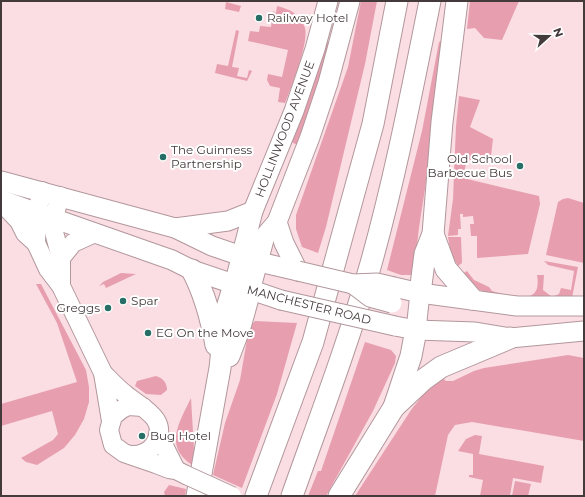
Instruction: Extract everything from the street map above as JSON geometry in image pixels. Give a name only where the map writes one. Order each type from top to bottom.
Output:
[{"type":"highway","name":"HOLLINWOOD AVENUE","points":[[242,288],[240,256],[253,211],[294,111],[315,49],[328,1]]},
{"type":"highway","name":"HOLLINWOOD AVENUE","points":[[242,288],[259,262],[265,236],[277,222],[310,137],[328,83],[350,1]]},
{"type":"highway","points":[[256,496],[313,342],[373,124],[396,1]]},
{"type":"highway","points":[[292,496],[349,338],[370,265],[405,126],[430,1]]},
{"type":"highway","points":[[339,496],[414,375],[419,301],[432,247],[442,122],[457,1]]},
{"type":"highway","points":[[1,180],[175,228],[212,246],[259,262],[353,284],[370,296],[393,295],[419,301],[472,299],[517,306],[584,306]]},
{"type":"highway","name":"MANCHESTER ROAD","points":[[1,201],[172,260],[192,270],[242,288],[281,300],[395,326],[416,330],[476,332],[510,338],[584,331]]},
{"type":"highway","points":[[175,228],[228,221],[253,211]]},
{"type":"highway","points":[[277,222],[284,243],[298,271]]},
{"type":"highway","points":[[432,247],[450,276],[472,299]]},
{"type":"highway","points":[[192,270],[202,288],[219,332]]},
{"type":"highway","points":[[197,496],[220,368],[219,332],[226,311],[242,288]]},
{"type":"highway","points":[[220,368],[228,359],[240,327],[242,288]]},
{"type":"highway","points":[[414,375],[445,365],[510,338]]},
{"type":"main road","points":[[42,191],[45,215],[54,232],[61,258],[61,286]]},
{"type":"main road","points":[[36,243],[45,215],[60,196]]},
{"type":"main road","points":[[1,201],[19,221],[25,233],[36,243],[48,269],[61,286],[103,373],[111,421],[109,435],[113,445],[124,453],[181,472],[232,496]]},
{"type":"main road","points":[[61,258],[73,243],[95,233]]},
{"type":"main road","points":[[103,373],[125,394],[156,418],[158,434],[156,442],[150,450],[142,454],[132,455]]},
{"type":"main road","points":[[111,421],[122,409],[128,406],[143,407]]},
{"type":"main road","points":[[158,434],[181,472]]},
{"type":"shaded area","points":[[361,1],[377,1],[365,64],[326,227],[318,253],[302,247],[296,229],[296,215],[348,67]]},
{"type":"shaded area","points":[[470,1],[519,1],[502,40],[484,38],[475,28],[467,29]]},
{"type":"shaded area","points":[[226,2],[241,6],[239,12],[225,9]]},
{"type":"shaded area","points":[[277,6],[298,16],[303,23],[306,35],[295,77],[285,103],[278,102],[280,88],[270,86],[267,80],[268,74],[282,77],[288,50],[248,41],[250,31],[259,32],[260,26],[271,27],[273,11],[276,13]]},
{"type":"shaded area","points":[[236,30],[239,31],[232,67],[239,68],[237,76],[247,78],[249,70],[252,71],[247,81],[215,73],[217,64],[228,66]]},
{"type":"shaded area","points":[[444,39],[415,262],[412,275],[401,275],[387,270],[422,131],[439,42]]},
{"type":"shaded area","points":[[324,41],[332,44],[297,145],[290,141]]},
{"type":"shaded area","points":[[459,96],[480,100],[470,127],[493,139],[490,164],[467,159],[463,178],[539,196],[540,204],[528,254],[477,258],[477,236],[471,236],[470,224],[474,224],[473,216],[463,217],[463,214],[460,214],[461,229],[458,229],[458,235],[448,236],[453,199],[456,126]]},
{"type":"shaded area","points":[[568,198],[584,203],[584,263],[546,255],[558,202]]},
{"type":"shaded area","points":[[448,237],[461,237],[462,263],[458,266],[451,254]]},
{"type":"shaded area","points":[[544,261],[578,267],[572,298],[562,300],[517,297],[530,296],[535,292],[538,285],[537,275],[544,275],[543,290],[552,297],[559,294],[561,288],[571,290],[574,271],[548,265]]},
{"type":"shaded area","points":[[467,271],[474,280],[489,287],[492,291],[516,297],[490,295],[472,286],[460,275]]},
{"type":"shaded area","points":[[121,273],[136,274],[106,288],[104,284],[99,286],[103,282]]},
{"type":"shaded area","points":[[36,284],[41,284],[86,370],[89,387],[89,402],[84,419],[75,435],[64,448],[37,465],[26,462],[21,458],[53,440],[58,434],[52,411],[1,426],[1,404],[77,382],[57,323]]},
{"type":"shaded area","points":[[255,321],[297,323],[277,394],[242,488],[213,475],[225,423],[240,380],[249,328]]},
{"type":"shaded area","points":[[365,342],[391,350],[396,356],[395,363],[373,411],[326,496],[308,496],[318,471],[321,471]]},
{"type":"shaded area","points":[[568,355],[584,358],[584,441],[472,422],[455,425],[448,435],[435,496],[355,496],[411,410],[422,396],[421,393],[441,377],[446,381],[453,381],[484,368]]},
{"type":"shaded area","points":[[156,376],[163,379],[166,385],[167,390],[161,395],[146,394],[135,386],[137,381]]},
{"type":"shaded area","points":[[191,398],[194,449],[192,465],[183,458],[178,450],[176,442],[176,433],[179,424]]},
{"type":"shaded area","points":[[475,435],[482,436],[479,454],[544,466],[541,483],[513,478],[510,496],[480,496],[483,480],[469,477],[469,475],[473,475],[473,454],[458,451],[466,439]]},
{"type":"shaded area","points":[[515,481],[531,484],[528,496],[512,496]]},
{"type":"shaded area","points":[[169,485],[186,489],[185,496],[165,496],[164,492]]},
{"type":"place","name":"Railway Hotel","points":[[259,18]]},
{"type":"place","name":"The Guinness Partnership","points":[[163,157]]},
{"type":"place","name":"Old School Barbecue Bus","points":[[520,166]]},
{"type":"place","name":"Spar","points":[[123,301]]},
{"type":"place","name":"Greggs","points":[[108,308]]},
{"type":"place","name":"EG On the Move","points":[[148,333]]},
{"type":"place","name":"Bug Hotel","points":[[142,436]]}]
